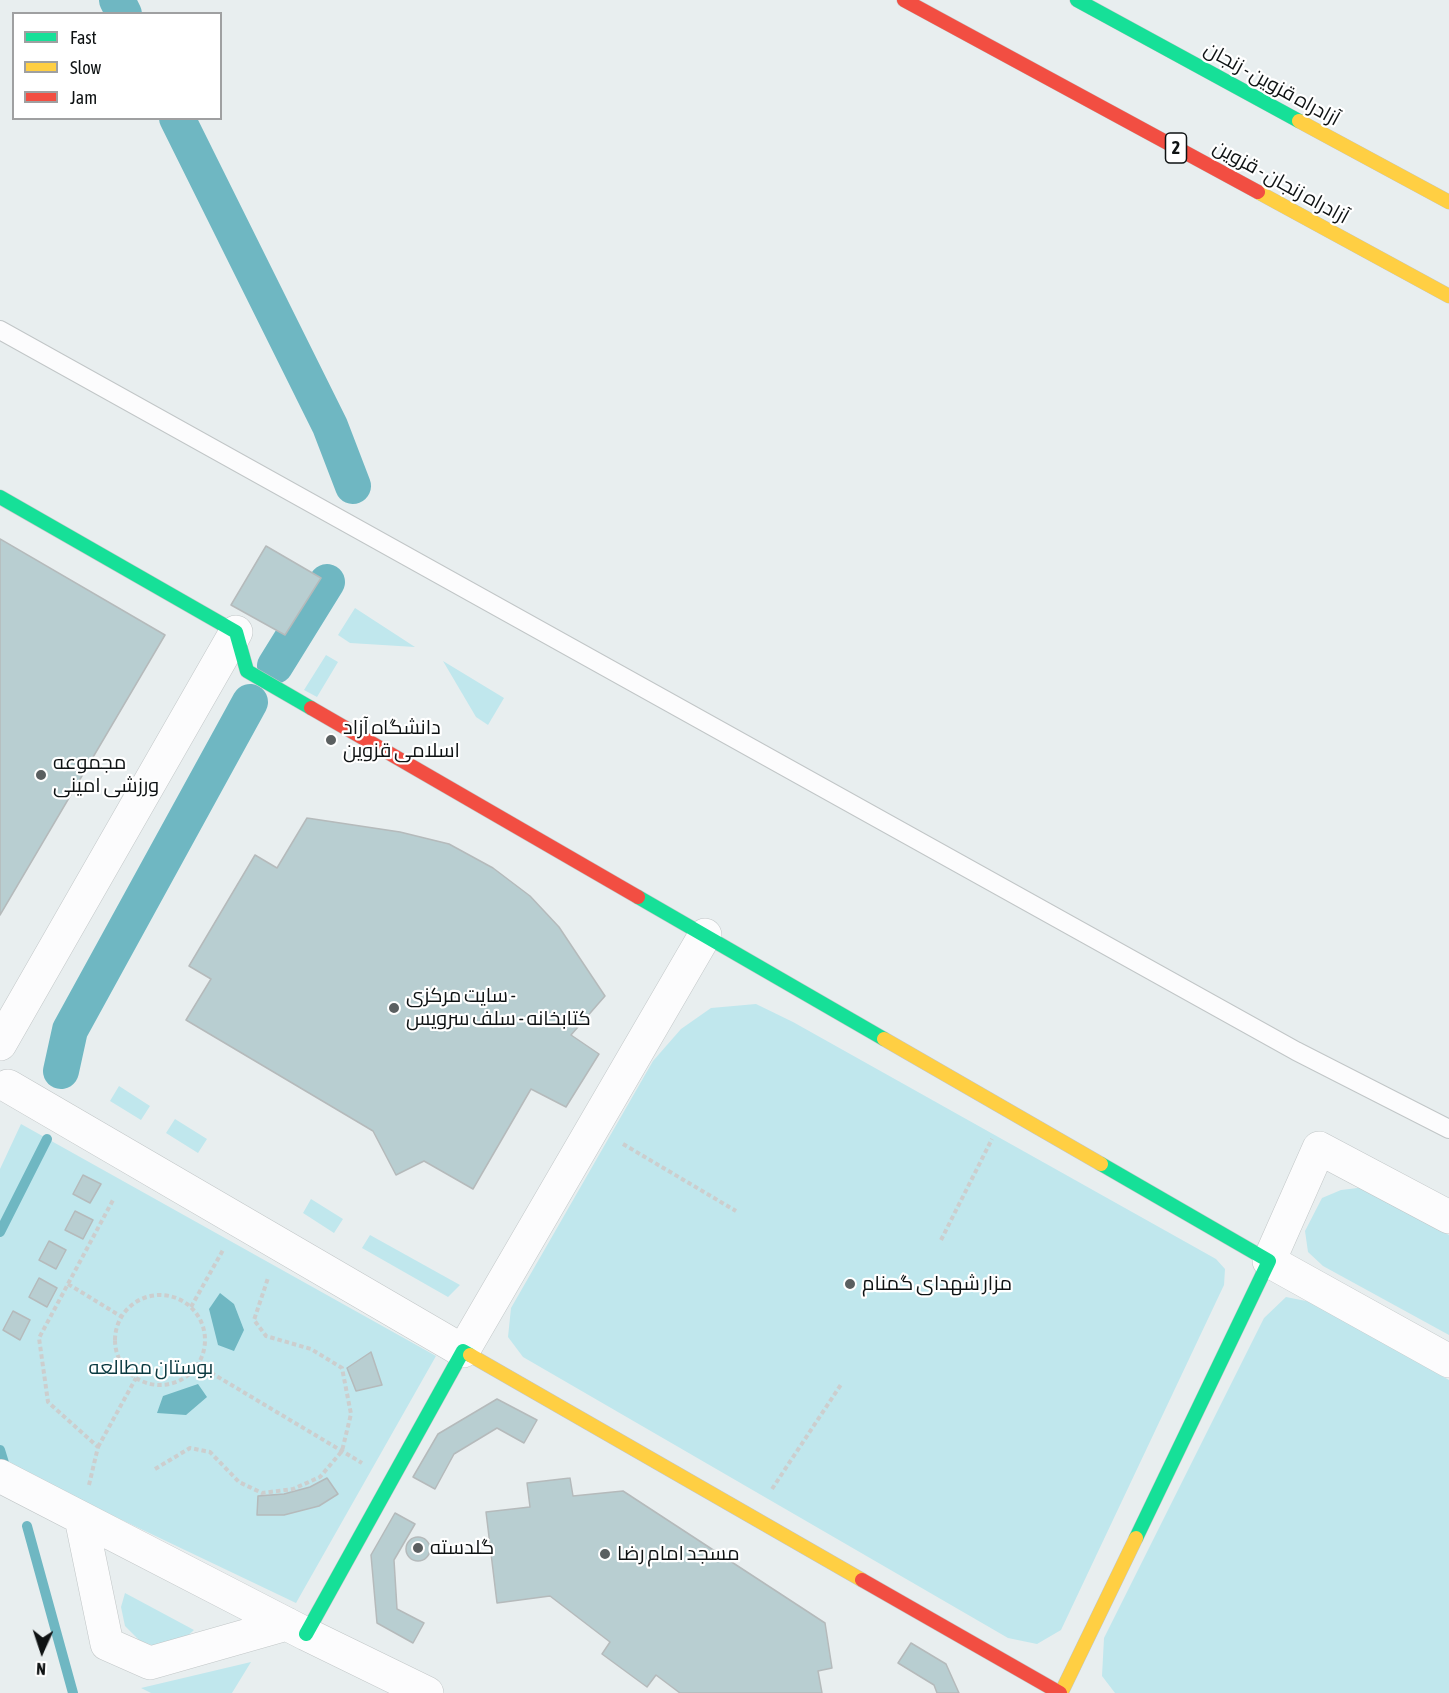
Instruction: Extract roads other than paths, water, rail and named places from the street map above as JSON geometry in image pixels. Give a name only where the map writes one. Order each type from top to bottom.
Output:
[{"type":"main road","name":"آزادراه زنجان - قزوین","points":[[904,0],[1449,296]]},
{"type":"main road","name":"آزادراه قزوین - زنجان","points":[[1077,0],[1449,202]]},
{"type":"main road","points":[[0,497],[236,632],[248,671],[1269,1261],[1061,1693],[463,1352],[391,1480],[296,1629]]},
{"type":"street","points":[[0,1044],[236,632]]},
{"type":"street","points":[[3,1090],[240,1221],[463,1352],[705,935]]},
{"type":"street","points":[[1449,1217],[1319,1148],[1269,1261],[1449,1361]]},
{"type":"street","points":[[0,1476],[296,1629],[427,1693]]},
{"type":"street","points":[[81,1518],[107,1644],[150,1663],[296,1629]]},
{"type":"lane","points":[[0,330],[1296,1051],[1449,1129]]},
{"type":"water","points":[[220,1293],[234,1304],[244,1330],[234,1351],[218,1345],[209,1309]]},
{"type":"water","points":[[198,1384],[207,1397],[186,1415],[157,1413],[163,1396]]},
{"type":"waterway","points":[[117,0],[123,12]]},
{"type":"waterway","points":[[178,120],[330,426],[353,486]]},
{"type":"waterway","points":[[275,666],[327,582]]},
{"type":"waterway","points":[[61,1071],[70,1030],[250,702]]},
{"type":"waterway","points":[[0,1232],[47,1139]]},
{"type":"waterway","points":[[0,1450],[4,1463]]},
{"type":"waterway","points":[[27,1526],[73,1693]]},
{"type":"place","name":"دانشگاه آزاد اسلامی قزوین","points":[[331,740]]},
{"type":"place","name":"مجموعه ورزشی امینی","points":[[41,775]]},
{"type":"place","name":"سایت مرکزی - کتابخانه - سلف سرویس","points":[[394,1008]]},
{"type":"place","name":"مزار شهدای گمنام","points":[[850,1284]]},
{"type":"place","name":"گلدسته","points":[[418,1548]]},
{"type":"place","name":"مسجد امام رضا","points":[[605,1554]]},
{"type":"park label","name":"بوستان مطالعه","points":[[151,1368]]}]
